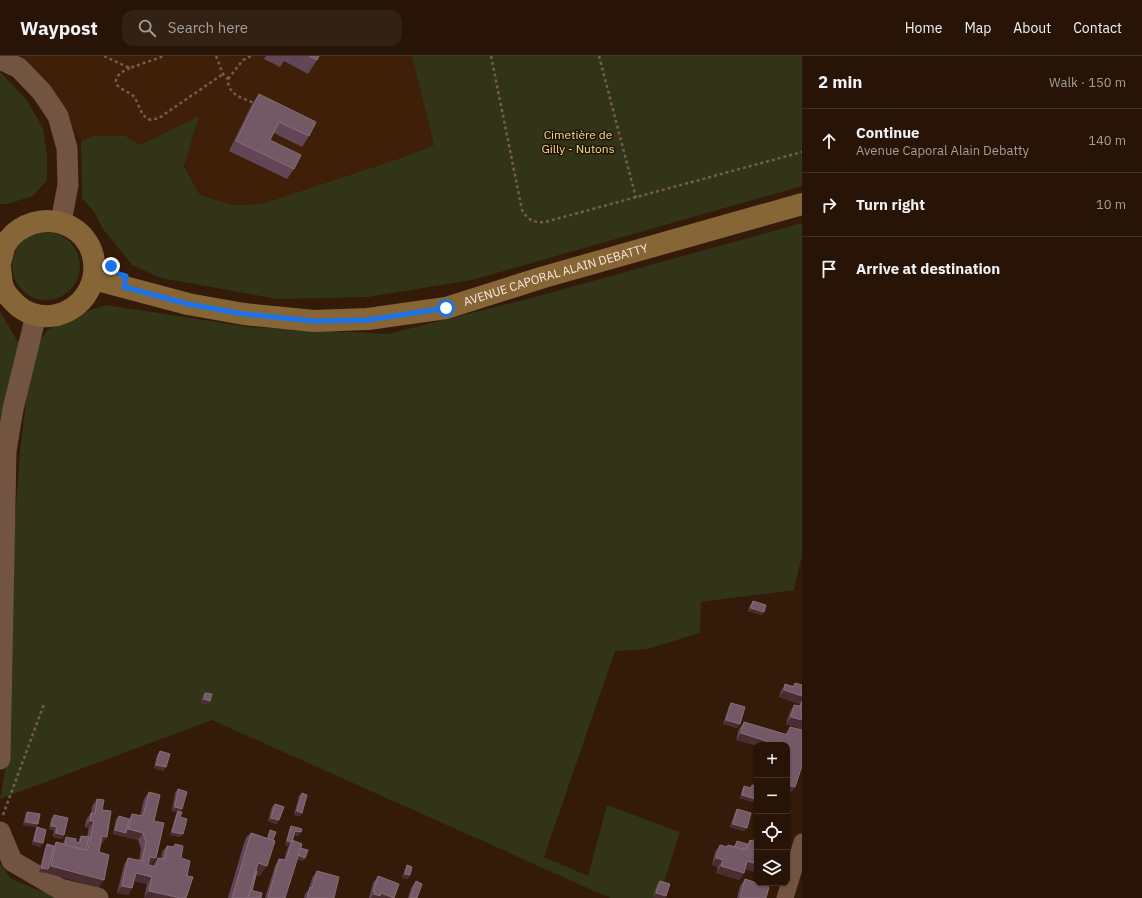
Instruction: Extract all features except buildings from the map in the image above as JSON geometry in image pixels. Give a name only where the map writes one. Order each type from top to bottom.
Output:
[{"type":"main road","name":"AVENUE CAPORAL ALAIN DEBATTY","points":[[94,279],[188,304],[244,314],[314,321],[368,320],[446,308],[544,277],[802,204]]},
{"type":"main road","points":[[0,263],[9,232],[31,223],[46,220],[61,222],[74,228],[85,238],[92,251],[95,265],[94,279],[86,296],[72,309],[55,316],[36,315],[25,311],[15,304],[7,295],[1,278]]},
{"type":"street","points":[[0,60],[19,68],[42,92],[58,116],[67,148],[68,163],[68,185],[61,222]]},
{"type":"street","points":[[0,759],[6,451],[13,408],[36,315]]},
{"type":"street","points":[[1,824],[12,861],[60,889],[98,898]]},
{"type":"street","points":[[785,898],[802,842]]},
{"type":"path","points":[[104,56],[130,68]]},
{"type":"path","points":[[164,56],[130,68],[121,73],[116,79],[116,84],[132,94],[145,117],[151,120],[159,118],[223,74]]},
{"type":"path","points":[[216,56],[223,74],[228,79]]},
{"type":"path","points":[[251,56],[243,60],[228,79],[228,84],[230,90],[254,103]]},
{"type":"path","points":[[491,56],[522,210],[529,218],[539,222],[545,222],[636,198],[802,152]]},
{"type":"path","points":[[599,56],[636,198]]},
{"type":"path","points":[[1,824],[44,704]]},
{"type":"shaded area","points":[[23,56],[412,56],[434,145],[401,158],[262,204],[233,205],[200,195],[168,131],[140,145],[92,136],[81,141],[48,82]]},
{"type":"green space","name":"Cimetière de Gilly - Nutons","points":[[412,56],[802,56],[802,186],[472,280],[368,297],[277,299],[161,278],[132,265],[103,229],[94,212],[82,198],[81,141],[92,136],[125,136],[140,145],[199,116],[184,166],[200,195],[233,205],[262,204],[401,158],[434,145]]},
{"type":"green space","points":[[0,72],[26,99],[43,128],[47,156],[47,180],[33,196],[7,204],[0,204]]},
{"type":"green space","points":[[802,223],[802,559],[794,590],[701,602],[700,633],[647,649],[615,651],[544,857],[588,876],[607,805],[680,832],[659,898],[610,898],[212,720],[0,799],[11,737],[11,579],[20,451],[32,355],[47,330],[85,312],[106,305],[249,327],[388,334],[535,297]]},
{"type":"green space","points":[[46,232],[59,235],[70,242],[77,253],[80,266],[77,279],[70,290],[59,297],[46,300],[33,297],[22,290],[15,279],[12,266],[15,253],[22,242],[33,235]]},
{"type":"green space","points":[[0,311],[26,356],[0,430]]},
{"type":"green space","points":[[0,863],[10,878],[35,889],[64,898],[0,898]]},
{"type":"route","points":[[111,266],[119,274],[126,276],[124,287],[188,304],[244,314],[314,321],[368,320],[446,308]]}]
